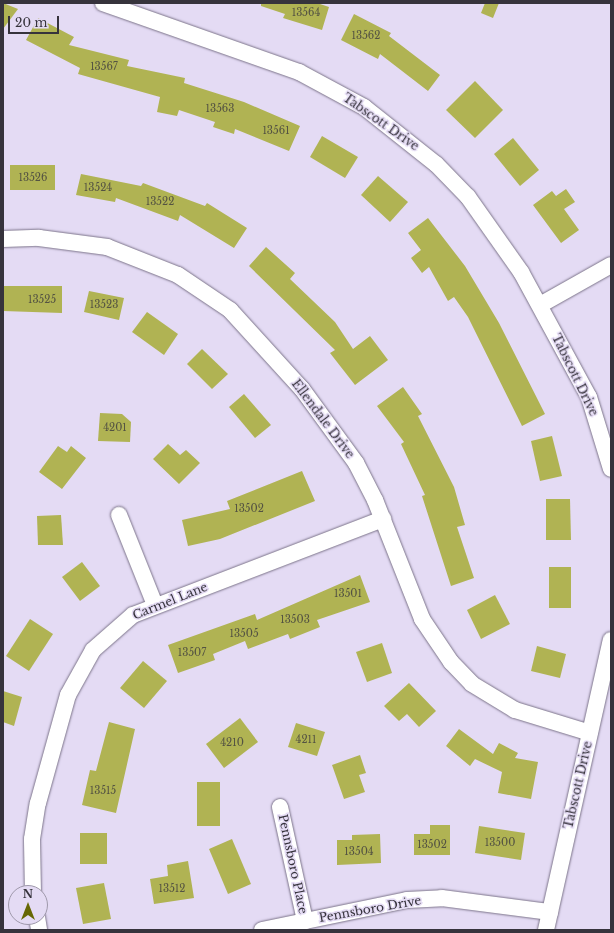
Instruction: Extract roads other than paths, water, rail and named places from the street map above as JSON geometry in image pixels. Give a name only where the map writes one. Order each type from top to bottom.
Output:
[{"type":"street","name":"Tabscott Drive","points":[[103,3],[299,72],[364,107],[430,159],[468,197],[496,233],[540,305],[589,397],[611,469]]},
{"type":"street","name":"Ellendale Drive","points":[[3,239],[39,238],[107,247],[178,275],[210,295],[249,328],[334,429],[356,463],[383,520],[422,619],[451,662],[472,684],[514,710],[590,733]]},
{"type":"street","points":[[540,305],[611,265]]},
{"type":"street","points":[[119,515],[155,606]]},
{"type":"street","name":"Carmel Lane","points":[[33,885],[32,839],[38,803],[76,677],[93,650],[110,632],[133,615],[383,520]]},
{"type":"street","name":"Tabscott Drive","points":[[546,930],[611,640]]},
{"type":"street","name":"Pennsboro Place","points":[[280,807],[305,921]]},
{"type":"street","name":"Pennsboro Drive","points":[[262,930],[407,900],[442,898],[550,912]]}]
